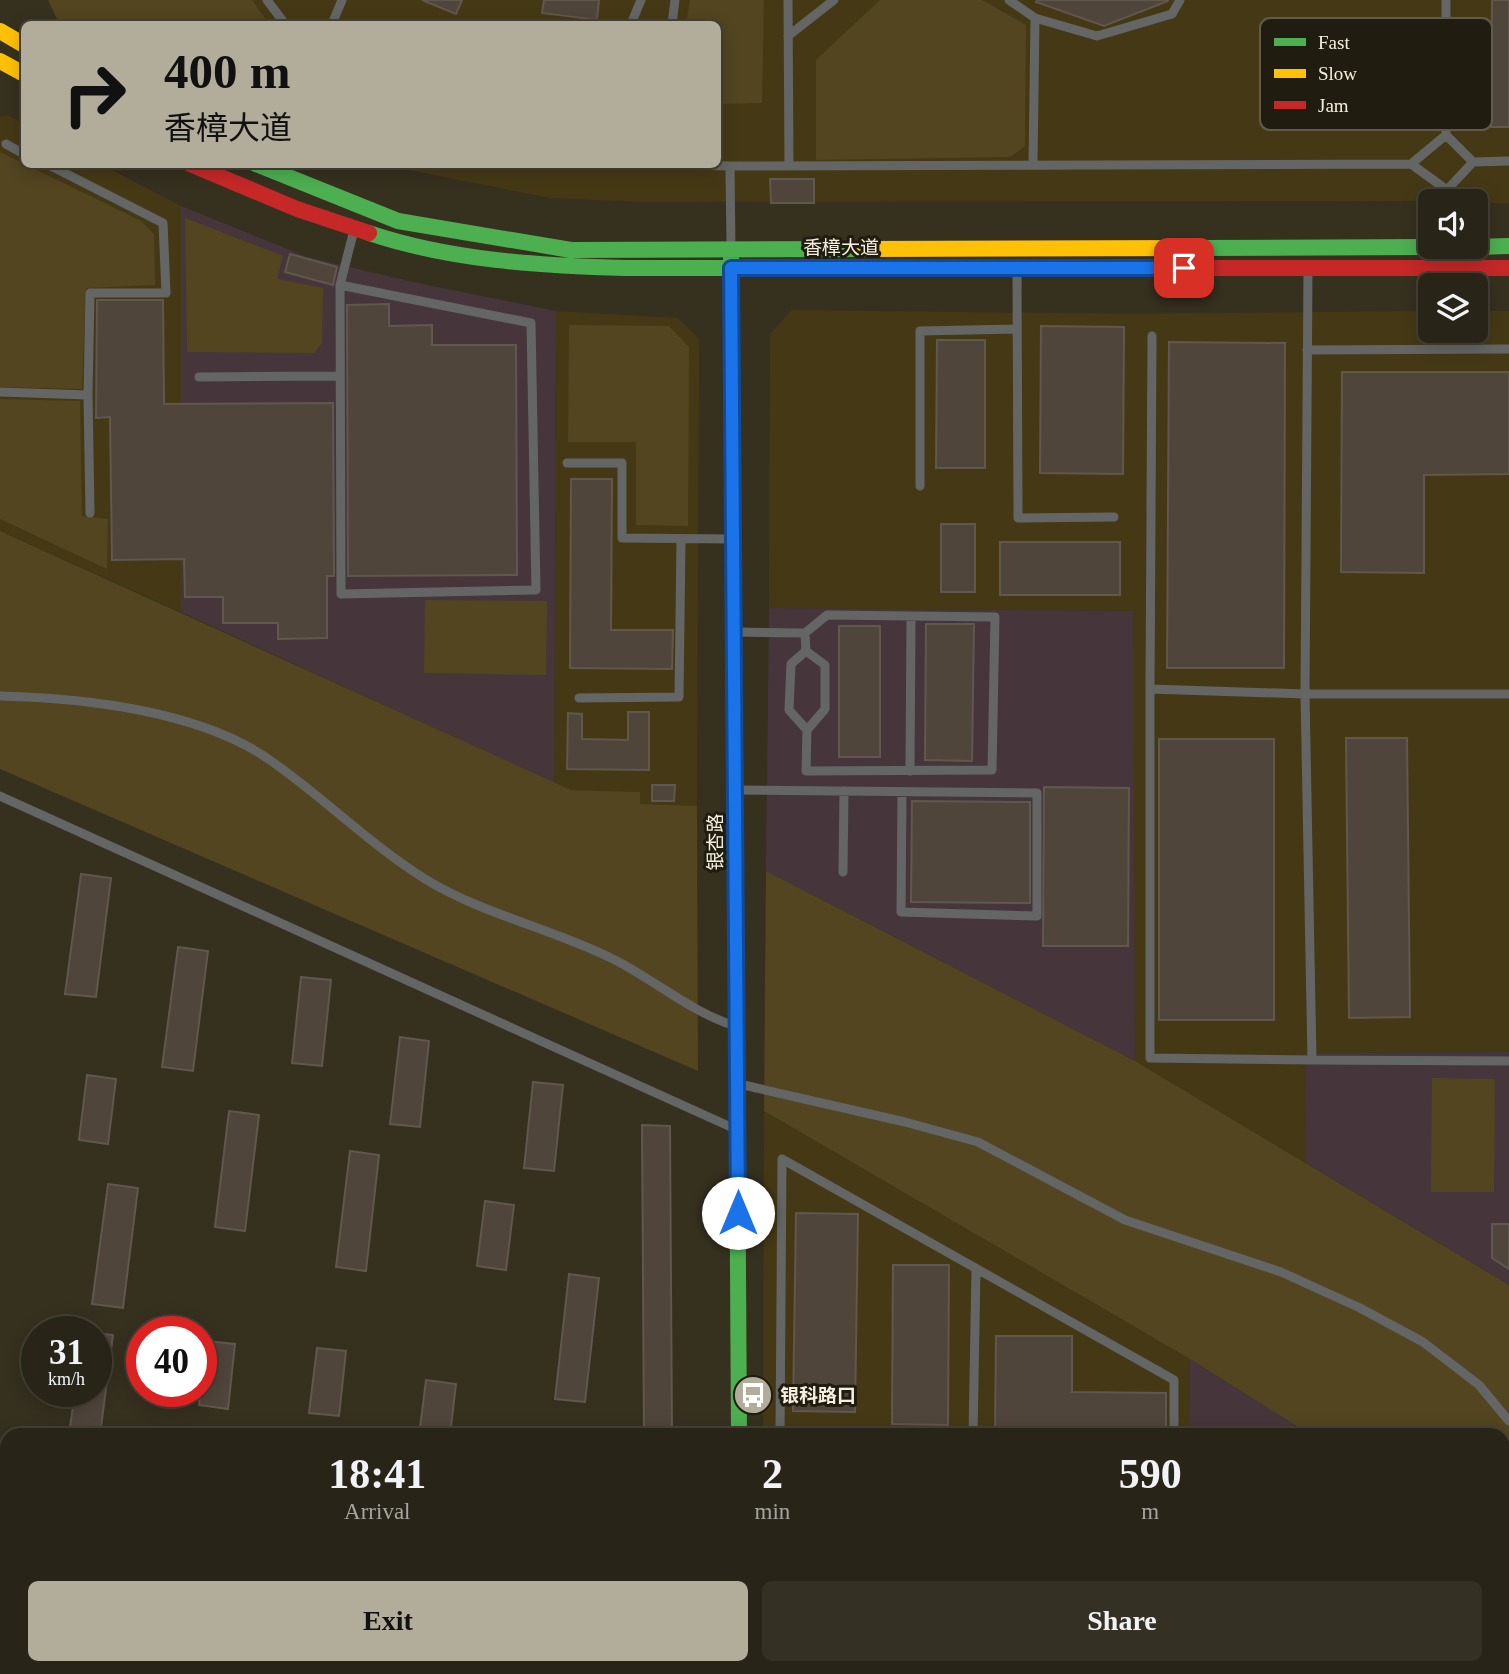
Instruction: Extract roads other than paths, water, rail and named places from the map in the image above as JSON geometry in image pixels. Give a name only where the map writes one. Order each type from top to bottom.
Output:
[{"type":"main road","points":[[0,31],[21,42]]},
{"type":"main road","points":[[0,61],[21,72]]},
{"type":"main road","name":"香樟大道","points":[[200,168],[297,209],[396,242],[478,257],[556,266],[1509,268]]},
{"type":"main road","name":"香樟大道","points":[[266,168],[398,221],[570,250],[1418,247]]},
{"type":"main road","points":[[1488,247],[1509,246]]},
{"type":"main road","name":"银杏路","points":[[731,249],[738,1428]]},
{"type":"lane","points":[[267,0],[283,21]]},
{"type":"lane","points":[[333,21],[342,0]]},
{"type":"lane","points":[[632,21],[641,0]]},
{"type":"lane","points":[[672,21],[675,0]]},
{"type":"lane","points":[[788,0],[789,166]]},
{"type":"lane","points":[[788,36],[834,0]]},
{"type":"lane","points":[[1009,0],[1035,18],[1097,36],[1172,14],[1180,0]]},
{"type":"lane","points":[[1446,0],[1446,18]]},
{"type":"lane","points":[[1033,165],[1035,18]]},
{"type":"lane","points":[[1446,130],[1446,135],[1473,162],[1509,162]]},
{"type":"lane","points":[[1411,164],[1446,135]]},
{"type":"lane","points":[[6,144],[21,152]]},
{"type":"lane","points":[[1448,189],[1473,162]]},
{"type":"lane","points":[[721,166],[1411,164],[1446,189]]},
{"type":"lane","points":[[730,166],[731,249]]},
{"type":"lane","points":[[55,168],[163,223],[166,293],[90,293],[90,513]]},
{"type":"lane","points":[[340,285],[531,323],[536,590],[341,594],[340,285],[354,228]]},
{"type":"lane","points":[[1017,268],[1018,518],[1114,517]]},
{"type":"lane","points":[[1308,268],[1305,694],[1312,1060]]},
{"type":"lane","points":[[920,486],[920,331],[1017,330]]},
{"type":"lane","points":[[1152,336],[1150,1058],[1509,1061]]},
{"type":"lane","points":[[1307,350],[1509,349]]},
{"type":"lane","points":[[200,377],[340,376]]},
{"type":"lane","points":[[0,392],[88,395]]},
{"type":"lane","points":[[567,463],[622,463],[622,538],[733,539]]},
{"type":"lane","points":[[579,698],[679,697],[681,539]]},
{"type":"lane","points":[[734,632],[805,633],[827,615],[995,617],[992,770],[806,771],[807,730],[825,709],[825,664],[806,651]]},
{"type":"lane","points":[[909,771],[911,617]]},
{"type":"lane","points":[[805,633],[806,651]]},
{"type":"lane","points":[[806,651],[791,664],[789,710],[807,730]]},
{"type":"lane","points":[[1150,689],[1305,694],[1509,694]]},
{"type":"lane","points":[[0,696],[93,703],[160,714],[230,737],[273,762],[389,855],[428,881],[483,908],[614,960],[713,1019],[737,1026]]},
{"type":"lane","points":[[735,790],[1037,793],[1037,916],[901,912],[902,792]]},
{"type":"lane","points":[[843,872],[844,791]]},
{"type":"lane","points":[[0,796],[738,1130]]},
{"type":"lane","points":[[737,1083],[978,1142],[1125,1220],[1281,1272],[1360,1308],[1423,1342],[1479,1385],[1509,1421]]},
{"type":"lane","points":[[780,1428],[782,1159],[1174,1381],[1174,1428]]},
{"type":"lane","points":[[973,1428],[976,1269]]},
{"type":"place","name":"银科路口","points":[[753,1395]]}]
